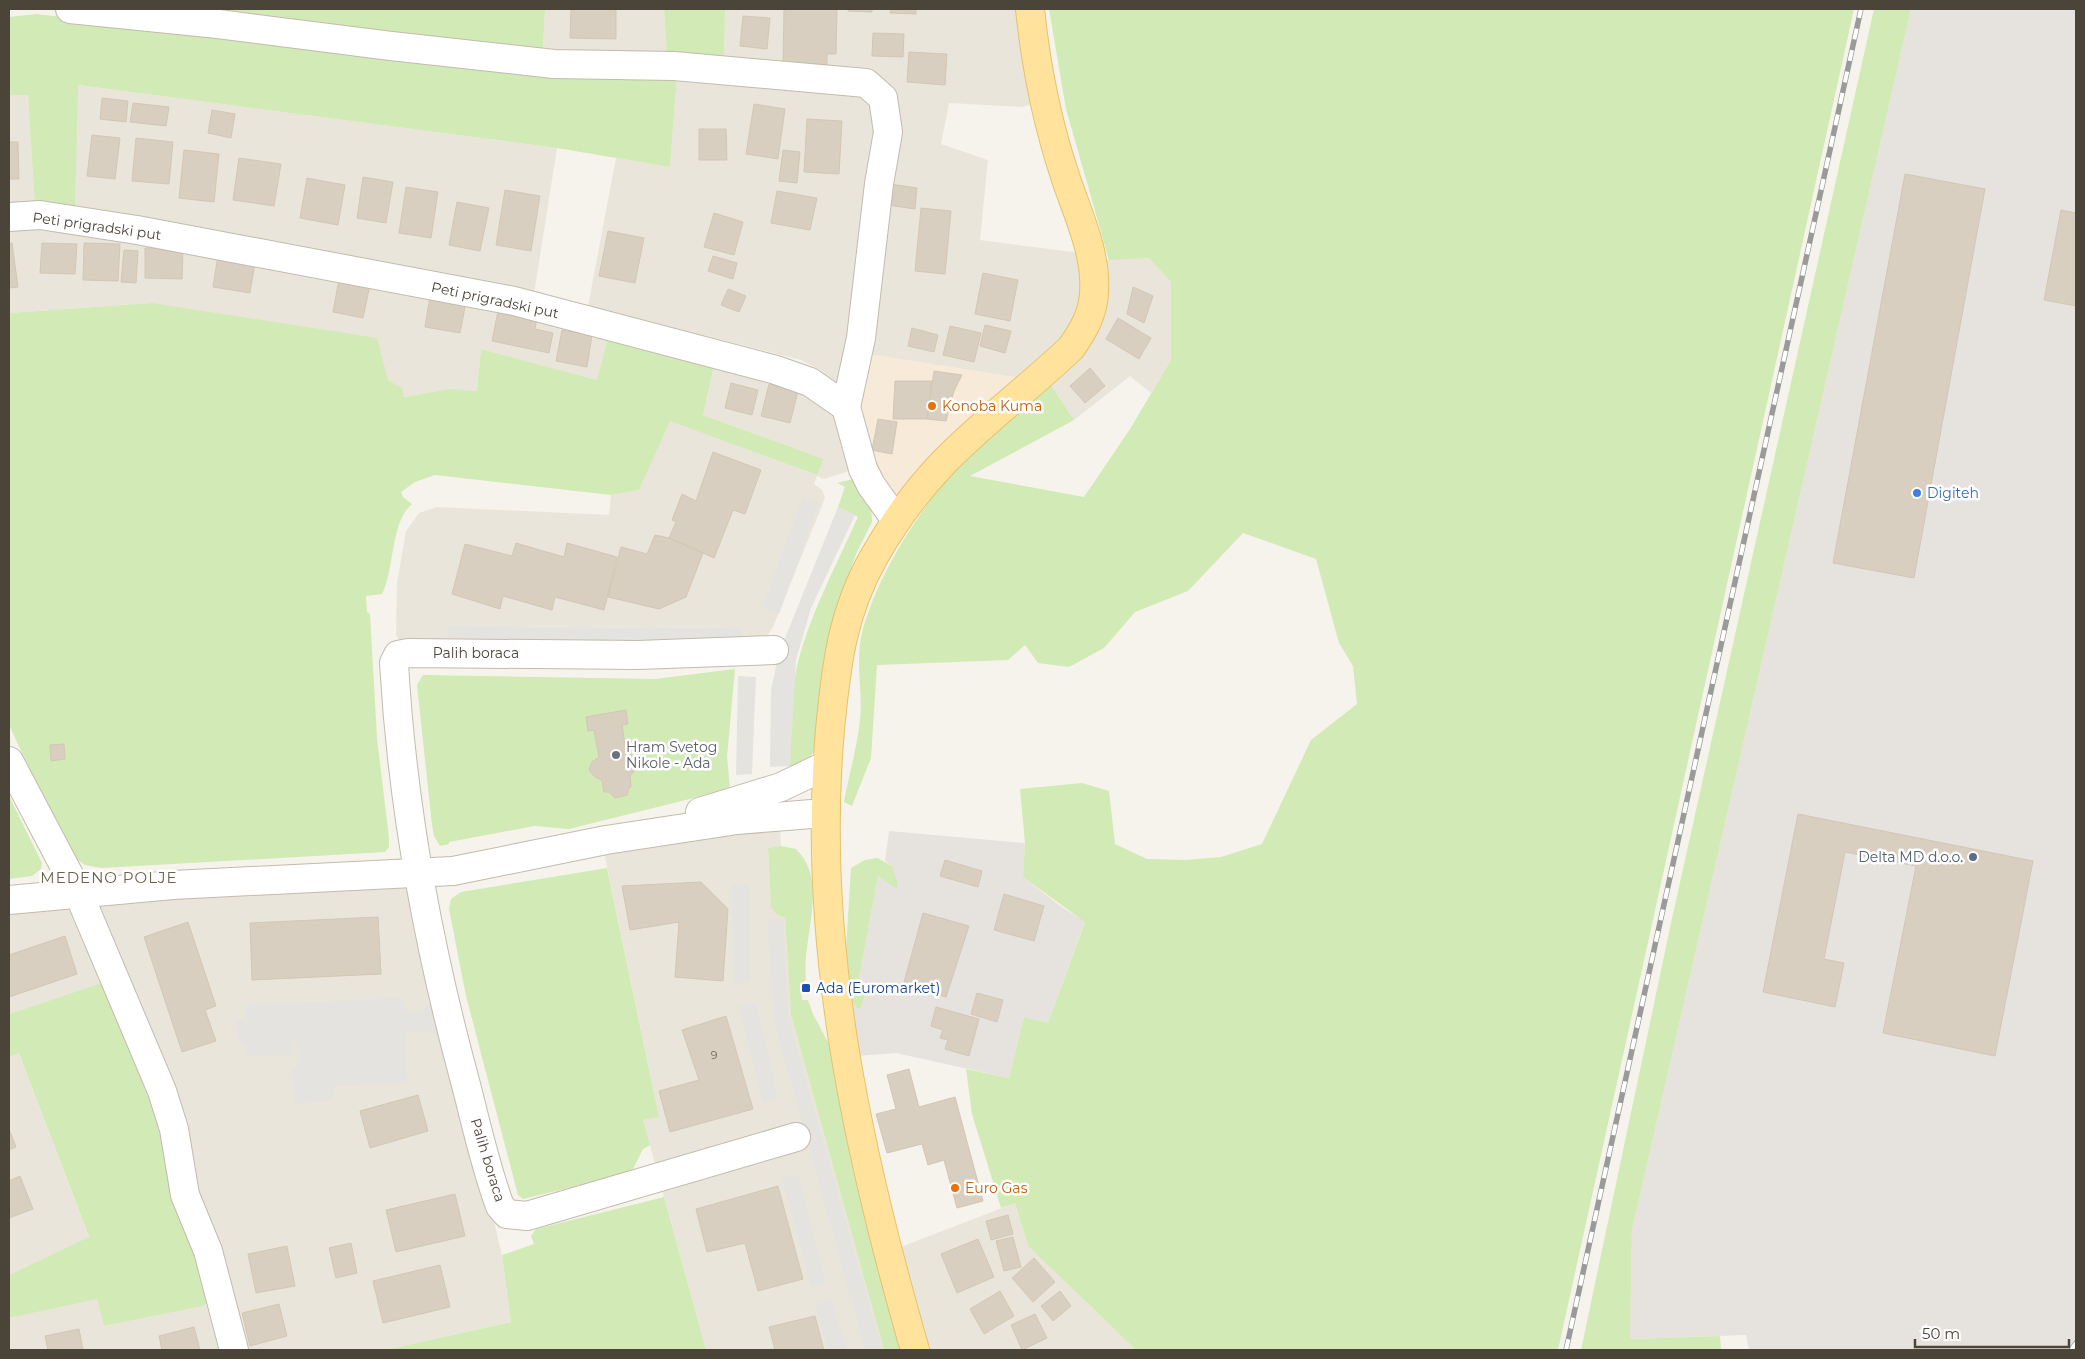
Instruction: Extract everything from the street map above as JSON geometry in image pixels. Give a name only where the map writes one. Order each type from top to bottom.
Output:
[{"type":"main road","points":[[915,1350],[881,1227],[856,1121],[843,1045],[831,944],[824,813],[827,765],[837,659],[842,635],[868,568],[896,520],[944,462],[1071,348],[1084,330],[1092,310],[1094,292],[1088,248],[1040,86],[1030,9]]},
{"type":"street","points":[[70,9],[218,24],[554,64],[683,66],[866,83],[883,98],[888,132],[879,184],[861,338],[846,407],[863,469],[871,485],[896,520]]},
{"type":"street","name":"Peti prigradski put","points":[[9,217],[40,215],[137,230],[514,301],[784,373],[810,382],[846,407]]},
{"type":"street","name":"Palih boraca","points":[[774,650],[638,655],[408,653],[398,655],[394,663],[399,748],[418,872],[449,1021],[494,1191],[500,1206],[508,1214],[527,1216],[796,1136]]},
{"type":"street","points":[[9,761],[78,892],[162,1091],[174,1129],[185,1195],[208,1251],[234,1350]]},
{"type":"street","points":[[606,840],[782,787],[827,765]]},
{"type":"street","points":[[9,900],[78,892],[453,871],[606,840],[737,820],[824,813]]},
{"type":"shaded area","points":[[545,9],[664,9],[667,57],[543,50]]},
{"type":"shaded area","points":[[725,9],[1028,9],[1032,104],[1022,107],[949,103],[941,144],[988,160],[980,240],[1080,253],[1087,312],[1026,379],[862,353],[890,98],[724,59]]},
{"type":"shaded area","points":[[1911,9],[2076,9],[2076,1350],[1749,1350],[1746,1335],[1630,1339],[1632,1230]]},
{"type":"shaded area","points":[[677,75],[864,88],[883,110],[840,398],[820,370],[801,360],[588,306],[616,158],[670,167]]},
{"type":"shaded area","points":[[77,85],[557,148],[534,294],[75,210]]},
{"type":"shaded area","points":[[28,94],[35,208],[9,210],[9,95]]},
{"type":"shaded area","points":[[44,224],[610,329],[597,380],[481,349],[477,391],[449,389],[404,397],[401,388],[388,380],[152,303],[9,313],[9,226]]},
{"type":"shaded area","points":[[1149,258],[1171,282],[1171,360],[1151,393],[1130,376],[1074,420],[1048,381],[1097,260]]},
{"type":"shaded area","points":[[862,353],[1026,379],[892,505],[855,416]]},
{"type":"shaded area","points":[[716,359],[790,379],[845,416],[852,470],[824,479],[817,476],[814,484],[822,490],[825,498],[773,627],[765,639],[743,641],[741,627],[648,628],[447,625],[446,645],[404,649],[396,635],[397,583],[406,531],[419,513],[437,507],[609,515],[611,495],[639,490],[669,420],[817,475],[824,459],[703,415]]},
{"type":"shaded area","points":[[803,497],[819,503],[779,614],[762,608]]},
{"type":"shaded area","points":[[838,507],[855,515],[811,608],[796,660],[790,766],[770,767],[771,690],[779,653]]},
{"type":"shaded area","points":[[447,625],[648,628],[741,627],[743,641],[446,645]]},
{"type":"shaded area","points":[[738,676],[756,677],[752,774],[736,775]]},
{"type":"shaded area","points":[[780,828],[781,846],[768,848],[771,906],[776,914],[785,918],[791,1015],[884,1350],[706,1350],[643,1120],[659,1117],[603,847]]},
{"type":"shaded area","points":[[889,831],[1025,843],[1023,877],[1063,908],[1085,921],[1048,1023],[1024,1017],[1009,1078],[896,1053],[857,1056],[850,998],[857,1008],[861,1008],[866,993],[857,989],[878,876],[897,888],[892,866],[885,861]]},
{"type":"shaded area","points":[[406,879],[449,1032],[502,1255],[511,1322],[385,1350],[237,1350],[93,920],[101,894]]},
{"type":"shaded area","points":[[731,885],[749,885],[750,982],[735,984]]},
{"type":"shaded area","points":[[72,905],[110,980],[9,1014],[9,909]]},
{"type":"shaded area","points":[[767,919],[783,920],[788,1017],[882,1350],[865,1350],[774,1021]]},
{"type":"shaded area","points":[[402,998],[404,1008],[409,1012],[420,1011],[431,1000],[444,1046],[438,1037],[430,1032],[414,1031],[406,1034],[407,1083],[337,1086],[332,1094],[333,1101],[295,1104],[292,1068],[298,1064],[301,1055],[295,1040],[292,1038],[293,1055],[247,1057],[245,1044],[238,1040],[236,1021],[245,1017],[246,1005]]},
{"type":"shaded area","points":[[756,1003],[778,1098],[763,1104],[739,1007]]},
{"type":"shaded area","points":[[19,1053],[89,1238],[9,1275],[9,1057]]},
{"type":"shaded area","points":[[798,1175],[826,1283],[811,1287],[782,1177]]},
{"type":"shaded area","points":[[1015,1203],[1028,1246],[1136,1350],[921,1350],[893,1250]]},
{"type":"shaded area","points":[[97,1298],[104,1326],[204,1306],[220,1300],[232,1350],[9,1350],[9,1318]]},
{"type":"shaded area","points":[[831,1298],[847,1350],[828,1350],[814,1303]]},
{"type":"green space","points":[[192,9],[545,9],[543,50]]},
{"type":"green space","points":[[664,9],[725,9],[724,59],[667,57]]},
{"type":"green space","points":[[1049,9],[1854,9],[1558,1350],[1136,1350],[1028,1246],[1015,1203],[1001,1208],[972,1114],[966,1069],[1009,1078],[1024,1017],[1048,1023],[1085,922],[1023,877],[1025,843],[1020,789],[1082,783],[1109,791],[1115,844],[1147,859],[1185,860],[1221,857],[1262,844],[1311,740],[1357,704],[1353,666],[1339,643],[1316,559],[1243,533],[1188,591],[1135,612],[1104,648],[1069,667],[1038,663],[1025,645],[1008,660],[877,665],[871,758],[852,806],[844,802],[860,720],[859,655],[862,633],[870,606],[882,579],[896,552],[930,500],[988,433],[1048,381],[1074,420],[970,476],[1084,497],[1130,429],[1171,360],[1171,282],[1149,258],[1109,260],[1066,109]]},
{"type":"green space","points":[[1874,9],[1911,9],[1632,1230],[1630,1339],[1720,1336],[1721,1350],[1581,1350],[1671,923]]},
{"type":"green space","points":[[37,14],[677,75],[670,167],[557,148],[78,85],[75,210],[35,208],[28,95],[9,95],[9,17]]},
{"type":"green space","points":[[152,303],[377,338],[388,380],[402,388],[404,397],[449,389],[477,391],[481,349],[597,380],[610,329],[715,362],[703,415],[824,459],[817,475],[670,421],[639,490],[611,495],[435,475],[415,482],[401,492],[403,497],[412,504],[405,512],[396,534],[389,572],[382,594],[366,596],[367,612],[370,614],[377,738],[389,838],[389,847],[385,852],[101,868],[85,865],[70,855],[9,725],[9,313]]},
{"type":"green space","points":[[857,478],[871,504],[872,522],[856,554],[828,637],[815,749],[806,764],[795,771],[790,766],[791,727],[792,701],[798,662],[817,607],[858,517],[838,507],[845,487],[837,483]]},
{"type":"green space","points":[[735,669],[727,757],[730,789],[569,829],[534,826],[449,842],[449,844],[440,846],[434,836],[417,685],[423,675],[655,679]]},
{"type":"green space","points":[[9,796],[42,863],[41,869],[32,876],[9,879]]},
{"type":"green space","points":[[781,846],[796,849],[806,862],[811,878],[813,894],[812,912],[807,947],[806,980],[800,984],[802,1000],[808,1000],[813,1014],[830,1046],[903,1350],[884,1350],[791,1015],[785,918],[776,914],[771,907],[768,848]]},
{"type":"green space","points":[[877,858],[892,866],[897,889],[878,876],[857,989],[866,993],[861,1008],[857,1008],[848,996],[846,949],[851,868],[865,860]]},
{"type":"green space","points":[[607,868],[659,1117],[643,1120],[650,1145],[643,1149],[631,1173],[523,1199],[518,1195],[466,996],[449,909],[451,899],[461,892]]},
{"type":"green space","points":[[104,982],[142,1076],[163,1137],[208,1302],[204,1306],[104,1326],[97,1299],[9,1318],[9,1275],[89,1237],[19,1053],[9,1057],[9,1014]]},
{"type":"green space","points":[[664,1197],[706,1350],[385,1350],[511,1322],[502,1255],[534,1244],[531,1236],[536,1229]]},
{"type":"building","points":[[571,9],[616,9],[616,39],[570,38]]},
{"type":"building","points":[[784,9],[837,9],[836,54],[827,54],[827,67],[783,66]]},
{"type":"building","points":[[848,9],[872,9],[872,12],[848,11]]},
{"type":"building","points":[[891,9],[916,9],[916,14],[890,13]]},
{"type":"building","points":[[743,16],[770,18],[767,49],[740,46]]},
{"type":"building","points":[[873,33],[904,34],[903,57],[872,56]]},
{"type":"building","points":[[909,52],[947,54],[945,85],[907,82]]},
{"type":"building","points":[[102,98],[128,101],[126,122],[100,119]]},
{"type":"building","points":[[133,103],[169,107],[166,126],[130,122]]},
{"type":"building","points":[[754,104],[785,109],[778,159],[746,154]]},
{"type":"building","points":[[212,110],[235,114],[231,138],[208,133]]},
{"type":"building","points":[[807,119],[842,121],[839,174],[804,172]]},
{"type":"building","points":[[699,129],[726,129],[727,160],[699,160]]},
{"type":"building","points":[[92,135],[120,138],[115,179],[87,176]]},
{"type":"building","points":[[136,138],[173,142],[169,184],[132,181]]},
{"type":"building","points":[[9,142],[18,142],[19,179],[9,179]]},
{"type":"building","points":[[184,150],[219,154],[214,202],[179,198]]},
{"type":"building","points":[[783,150],[800,152],[797,183],[779,181]]},
{"type":"building","points":[[239,158],[281,164],[274,206],[233,200]]},
{"type":"building","points":[[1905,174],[1985,189],[1914,578],[1833,563]]},
{"type":"building","points":[[363,177],[393,182],[386,223],[357,218]]},
{"type":"building","points":[[307,178],[345,185],[338,225],[300,218]]},
{"type":"building","points":[[890,184],[917,188],[915,209],[887,205]]},
{"type":"building","points":[[406,187],[438,192],[431,238],[399,233]]},
{"type":"building","points":[[505,190],[540,196],[531,251],[496,245]]},
{"type":"building","points":[[777,191],[817,198],[810,230],[771,223]]},
{"type":"building","points":[[457,202],[489,208],[480,251],[449,245]]},
{"type":"building","points":[[921,208],[951,211],[945,274],[915,271]]},
{"type":"building","points":[[2061,210],[2076,213],[2076,306],[2044,300]]},
{"type":"building","points":[[714,213],[743,222],[734,255],[704,247]]},
{"type":"building","points":[[608,231],[644,238],[635,283],[599,276]]},
{"type":"building","points":[[12,243],[18,287],[9,288],[9,244]]},
{"type":"building","points":[[42,243],[77,244],[75,274],[40,273]]},
{"type":"building","points":[[84,243],[120,244],[118,281],[83,280]]},
{"type":"building","points":[[145,248],[183,249],[182,279],[145,278]]},
{"type":"building","points":[[124,250],[138,251],[136,283],[121,282]]},
{"type":"building","points":[[218,255],[255,262],[250,293],[213,287]]},
{"type":"building","points":[[713,256],[737,263],[733,279],[708,271]]},
{"type":"building","points":[[983,273],[1018,280],[1010,321],[975,314]]},
{"type":"building","points":[[340,274],[371,280],[363,318],[333,312]]},
{"type":"building","points":[[1133,287],[1153,296],[1144,323],[1127,314]]},
{"type":"building","points":[[728,289],[746,296],[739,312],[721,305]]},
{"type":"building","points":[[430,296],[466,302],[460,333],[425,327]]},
{"type":"building","points":[[498,311],[537,318],[535,329],[553,333],[549,353],[492,341]]},
{"type":"building","points":[[1118,318],[1151,338],[1139,359],[1106,339]]},
{"type":"building","points":[[985,325],[1011,331],[1005,353],[980,346]]},
{"type":"building","points":[[950,326],[981,333],[974,362],[943,355]]},
{"type":"building","points":[[912,328],[938,335],[934,352],[908,346]]},
{"type":"building","points":[[562,330],[592,335],[587,367],[556,361]]},
{"type":"building","points":[[1090,368],[1105,386],[1085,403],[1070,386]]},
{"type":"building","points":[[934,371],[962,375],[954,391],[946,421],[927,419]]},
{"type":"building","points":[[895,381],[932,381],[927,419],[893,419]]},
{"type":"building","points":[[731,383],[758,390],[752,415],[725,408]]},
{"type":"building","points":[[769,384],[798,391],[790,423],[761,416]]},
{"type":"building","points":[[878,419],[897,422],[892,454],[872,450]]},
{"type":"building","points":[[713,452],[761,470],[745,514],[733,510],[714,558],[669,538],[676,522],[672,520],[682,494],[696,501]]},
{"type":"building","points":[[655,535],[669,538],[703,553],[686,597],[659,609],[608,597],[621,547],[647,554]]},
{"type":"building","points":[[516,543],[564,557],[567,543],[617,557],[604,610],[555,597],[552,610],[503,596],[500,609],[452,594],[465,544],[512,556]]},
{"type":"building","name":"Hram Svetog Nikole - Ada","points":[[626,710],[628,724],[622,725],[626,752],[638,759],[639,764],[630,775],[631,787],[627,795],[615,798],[609,792],[604,792],[602,780],[595,777],[589,770],[592,762],[599,757],[594,730],[588,731],[586,717]]},
{"type":"building","points":[[64,744],[65,759],[51,761],[50,745]]},
{"type":"building","points":[[1798,814],[2033,861],[1995,1056],[1883,1033],[1916,866],[1845,852],[1824,959],[1844,963],[1835,1007],[1763,992]]},
{"type":"building","points":[[945,860],[982,871],[978,887],[940,876]]},
{"type":"building","points":[[701,882],[728,909],[723,981],[675,977],[679,922],[630,930],[622,886]]},
{"type":"building","points":[[1004,894],[1044,906],[1034,941],[994,930]]},
{"type":"building","points":[[923,913],[969,926],[946,997],[903,986]]},
{"type":"building","points":[[378,917],[381,974],[252,980],[250,923]]},
{"type":"building","points":[[188,922],[216,1006],[205,1010],[216,1041],[182,1052],[144,937]]},
{"type":"building","points":[[65,936],[77,974],[9,997],[9,955]]},
{"type":"building","points":[[977,993],[1003,1000],[997,1022],[971,1014]]},
{"type":"building","points":[[936,1007],[979,1019],[969,1056],[945,1049],[948,1040],[940,1038],[943,1030],[931,1026]]},
{"type":"building","points":[[726,1016],[753,1109],[670,1132],[659,1091],[699,1080],[682,1030]]},
{"type":"building","points":[[909,1069],[919,1107],[955,1097],[983,1201],[957,1208],[944,1160],[928,1165],[922,1144],[887,1153],[876,1114],[896,1109],[887,1075]]},
{"type":"building","points":[[418,1095],[428,1131],[370,1148],[360,1111]]},
{"type":"building","points":[[9,1129],[16,1147],[9,1150]]},
{"type":"building","points":[[20,1176],[33,1209],[9,1218],[9,1181]]},
{"type":"building","points":[[778,1186],[803,1279],[758,1291],[745,1243],[707,1252],[696,1209]]},
{"type":"building","points":[[455,1194],[465,1236],[396,1252],[386,1210]]},
{"type":"building","points":[[1008,1215],[1013,1234],[991,1240],[986,1221]]},
{"type":"building","points":[[1013,1237],[1021,1267],[1004,1271],[996,1241]]},
{"type":"building","points":[[978,1239],[994,1277],[957,1293],[941,1254]]},
{"type":"building","points":[[351,1243],[357,1273],[336,1278],[329,1248]]},
{"type":"building","points":[[287,1246],[295,1286],[256,1293],[248,1254]]},
{"type":"building","points":[[1034,1258],[1055,1282],[1033,1302],[1012,1278]]},
{"type":"building","points":[[440,1265],[450,1307],[383,1323],[373,1281]]},
{"type":"building","points":[[1000,1291],[1014,1316],[984,1334],[970,1309]]},
{"type":"building","points":[[1060,1291],[1071,1306],[1053,1321],[1041,1306]]},
{"type":"building","points":[[279,1304],[287,1336],[250,1346],[242,1313]]},
{"type":"building","points":[[1035,1314],[1047,1338],[1022,1350],[1011,1325]]},
{"type":"building","points":[[815,1316],[824,1350],[775,1350],[769,1327]]},
{"type":"building","points":[[194,1327],[200,1350],[162,1350],[159,1336]]},
{"type":"building","points":[[79,1329],[83,1350],[48,1350],[45,1336]]},
{"type":"railway","points":[[1566,1350],[1861,9]]},
{"type":"railway","points":[[2071,1350],[2076,1343]]},
{"type":"place","name":"Konoba Kuma","points":[[932,406]]},
{"type":"place","name":"Digiteh","points":[[1917,493]]},
{"type":"place","name":"Hram Svetog Nikole - Ada","points":[[616,755]]},
{"type":"place","name":"Delta MD d.o.o.","points":[[1973,857]]},
{"type":"place","name":"Ada (Euromarket)","points":[[806,988]]},
{"type":"place","name":"Euro Gas","points":[[955,1188]]},
{"type":"district","name":"MEDENO POLJE","points":[[109,877]]}]
